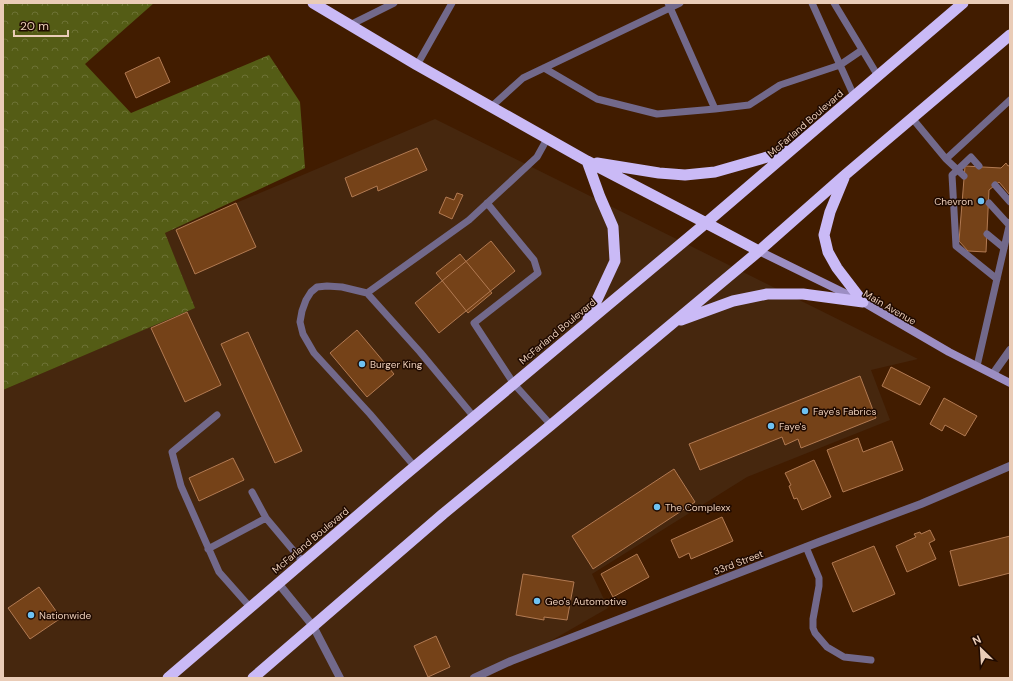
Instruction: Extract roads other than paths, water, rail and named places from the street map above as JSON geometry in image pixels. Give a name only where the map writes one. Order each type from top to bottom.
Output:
[{"type":"highway","points":[[313,3],[417,65],[547,139],[759,251]]},
{"type":"highway","name":"McFarland Boulevard","points":[[168,678],[414,467],[706,223],[963,3]]},
{"type":"highway","points":[[253,678],[443,514],[552,425],[759,251],[845,175],[1010,35]]},
{"type":"highway","points":[[587,161],[659,173],[685,175],[715,172],[792,150]]},
{"type":"highway","points":[[587,161],[613,227],[615,261],[587,322]]},
{"type":"highway","points":[[845,175],[830,212],[824,235],[828,252],[837,268],[863,302]]},
{"type":"highway","points":[[672,323],[733,301],[767,294],[803,294],[863,302]]},
{"type":"main road","name":"Main Avenue","points":[[759,251],[863,302],[977,366],[1010,382]]},
{"type":"street","points":[[992,374],[1010,350]]},
{"type":"street","name":"33rd Street","points":[[474,678],[518,658],[806,546],[921,504],[1010,466]]},
{"type":"street","points":[[278,583],[313,626],[340,678]]},
{"type":"lane","points":[[350,25],[394,3]]},
{"type":"lane","points":[[417,65],[452,3]]},
{"type":"lane","points":[[491,107],[523,78],[669,5],[680,3]]},
{"type":"lane","points":[[812,3],[854,96]]},
{"type":"lane","points":[[834,3],[878,76]]},
{"type":"lane","points":[[669,5],[715,109]]},
{"type":"lane","points":[[544,68],[596,98],[657,114],[749,105],[780,85],[840,65],[862,50]]},
{"type":"lane","points":[[946,158],[1010,100]]},
{"type":"lane","points":[[912,118],[946,158],[964,176]]},
{"type":"lane","points":[[367,293],[469,220],[537,157],[547,139]]},
{"type":"lane","points":[[979,166],[971,157],[952,175],[956,246],[997,279]]},
{"type":"lane","points":[[995,185],[1010,202]]},
{"type":"lane","points":[[487,203],[534,260],[538,273],[474,323],[514,384],[552,425]]},
{"type":"lane","points":[[953,203],[961,211]]},
{"type":"lane","points":[[977,366],[1010,224],[989,204]]},
{"type":"lane","points":[[987,234],[1004,248]]},
{"type":"lane","points":[[414,467],[370,414],[314,353],[303,334],[300,322],[302,311],[311,292],[317,287],[327,286],[367,293],[420,352],[474,417]]},
{"type":"lane","points":[[217,415],[172,452],[181,486],[218,572],[250,607]]},
{"type":"lane","points":[[252,492],[266,518],[303,562]]},
{"type":"lane","points":[[208,549],[266,518]]},
{"type":"lane","points":[[806,546],[819,578],[813,620],[813,628],[815,633],[827,647],[844,657],[871,660]]},
{"type":"place","name":"Chevron","points":[[981,201]]},
{"type":"place","name":"Burger King","points":[[362,364]]},
{"type":"place","name":"Faye's Fabrics","points":[[805,411]]},
{"type":"place","name":"Faye's","points":[[771,426]]},
{"type":"place","name":"The Complexx","points":[[657,507]]},
{"type":"place","name":"Geo's Automotive","points":[[537,601]]},
{"type":"place","name":"Nationwide","points":[[31,615]]}]
